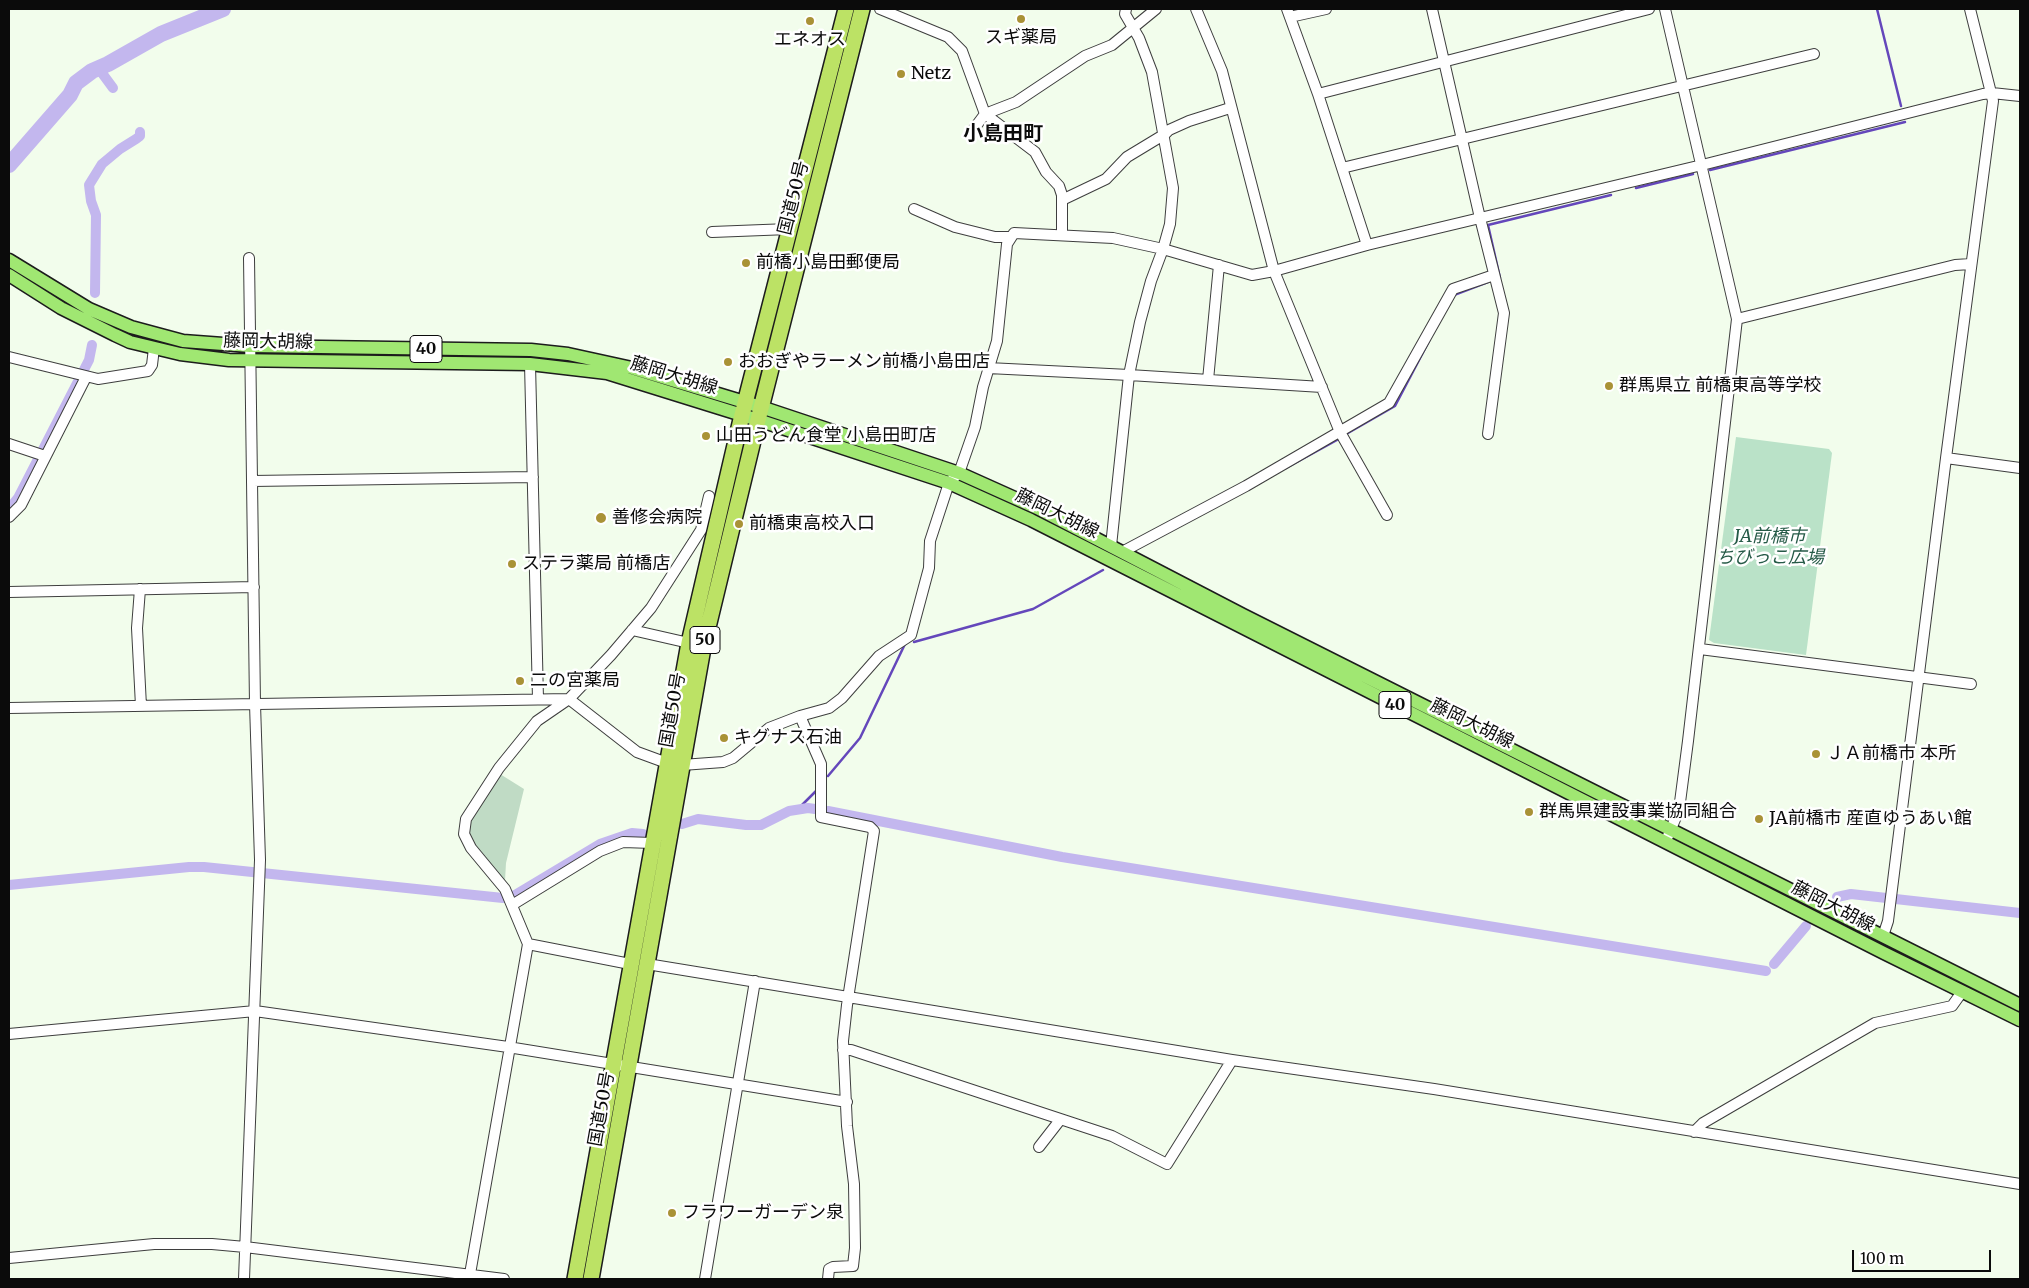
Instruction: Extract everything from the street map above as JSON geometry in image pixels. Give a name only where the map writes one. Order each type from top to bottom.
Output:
[{"type":"highway","name":"国道50号","points":[[591,1279],[621,1065],[630,964],[689,643],[744,409],[846,9]]},
{"type":"highway","name":"国道50号","points":[[575,1279],[621,1065],[647,964],[703,648],[862,9]]},
{"type":"main road","name":"藤岡大胡線","points":[[9,260],[14,273],[61,308],[130,342],[154,348],[202,357],[250,360],[530,364],[606,374],[760,413],[960,473],[1037,508],[1668,836],[1962,992],[2020,1020]]},
{"type":"main road","name":"藤岡大胡線","points":[[14,273],[131,327],[183,341],[250,346],[540,351],[568,354],[632,368],[744,409]]},
{"type":"main road","name":"藤岡大胡線","points":[[760,413],[949,483],[1031,520],[1668,836],[1884,936],[2020,1005]]},
{"type":"street","points":[[880,9],[948,37],[962,51],[986,114],[1035,152],[1046,172],[1058,186],[1062,200],[1062,235]]},
{"type":"street","points":[[1116,549],[1129,375],[1151,281],[1170,224],[1173,188],[1165,134],[1152,72],[1139,38],[1125,14],[1126,9]]},
{"type":"street","points":[[970,134],[986,114],[1016,102],[1085,56],[1112,45],[1156,9]]},
{"type":"street","points":[[1196,9],[1222,71],[1230,108],[1274,271],[1340,432],[1387,515]]},
{"type":"street","points":[[1326,9],[1289,13],[1318,94],[1366,245]]},
{"type":"street","points":[[1432,9],[1504,313],[1488,434]]},
{"type":"street","points":[[1318,94],[1649,9]]},
{"type":"street","points":[[1665,9],[1737,319],[1700,649],[1679,810],[1668,836]]},
{"type":"street","points":[[1884,936],[1888,921],[1993,101],[1970,9]]},
{"type":"street","points":[[1342,168],[1814,54]]},
{"type":"street","points":[[9,708],[569,699],[637,752],[667,763],[682,765],[723,762],[733,758],[769,728],[800,716],[829,708],[842,698],[879,656],[911,635],[930,568],[930,541],[949,483],[960,473],[997,341],[1007,244],[1014,232],[1113,238],[1163,249],[1252,275],[1274,271],[1366,245],[1702,165],[1918,110],[1992,93],[2020,96]]},
{"type":"street","points":[[1062,200],[1106,179],[1127,157],[1169,130],[1189,121],[1230,108]]},
{"type":"street","points":[[914,209],[955,227],[996,237],[1011,237]]},
{"type":"street","points":[[712,232],[789,229]]},
{"type":"street","points":[[244,1279],[260,860],[255,704],[249,258]]},
{"type":"street","points":[[1737,319],[1955,265],[1971,264]]},
{"type":"street","points":[[1208,380],[1219,265]]},
{"type":"street","points":[[1116,549],[1246,486],[1389,403],[1453,289],[1494,275]]},
{"type":"street","points":[[9,357],[98,379],[148,371],[152,365],[154,348]]},
{"type":"street","points":[[530,364],[538,699]]},
{"type":"street","points":[[988,368],[1322,387]]},
{"type":"street","points":[[9,517],[21,505],[41,455],[86,377]]},
{"type":"street","points":[[9,444],[41,455]]},
{"type":"street","points":[[1946,458],[2020,468]]},
{"type":"street","points":[[252,481],[534,477]]},
{"type":"street","points":[[470,1274],[508,1047],[528,944],[505,889],[471,848],[464,834],[466,819],[499,768],[536,721],[569,699],[650,608],[701,530],[708,496]]},
{"type":"street","points":[[9,592],[254,587]]},
{"type":"street","points":[[140,589],[137,628],[141,706]]},
{"type":"street","points":[[632,630],[689,643]]},
{"type":"street","points":[[1700,649],[1971,684]]},
{"type":"street","points":[[800,716],[821,764],[821,817],[870,827],[874,831],[848,998],[843,1050],[847,1126],[854,1184],[854,1266],[833,1267],[829,1270],[828,1279]]},
{"type":"street","points":[[512,905],[600,851],[623,842],[652,843]]},
{"type":"street","points":[[528,944],[630,964]]},
{"type":"street","points":[[647,964],[1232,1060],[1434,1089],[2020,1184]]},
{"type":"street","points":[[705,1279],[755,981]]},
{"type":"street","points":[[1694,1132],[1703,1123],[1875,1023],[1952,1006],[1962,992]]},
{"type":"street","points":[[9,1034],[255,1011],[508,1047],[847,1102]]},
{"type":"street","points":[[843,1050],[851,1050],[1112,1136],[1167,1164],[1232,1060]]},
{"type":"street","points":[[1039,1147],[1060,1120]]},
{"type":"street","points":[[9,1258],[154,1244],[212,1244],[504,1279]]},
{"type":"green space","name":"JA前橋市 ちびっこ広場","points":[[1736,437],[1829,449],[1832,453],[1806,655],[1714,643],[1709,640]]},
{"type":"green space","points":[[500,774],[524,789],[506,863],[505,881],[501,880],[469,836],[471,819]]},
{"type":"waterway","points":[[9,165],[70,95],[76,83],[92,71],[161,34],[223,9]]},
{"type":"waterway","points":[[1877,9],[1901,106]]},
{"type":"waterway","points":[[99,69],[113,88]]},
{"type":"waterway","points":[[1710,170],[1905,122]]},
{"type":"waterway","points":[[95,293],[96,215],[91,201],[89,185],[102,164],[140,136],[140,132]]},
{"type":"waterway","points":[[1636,188],[1693,174]]},
{"type":"waterway","points":[[1500,278],[1488,225],[1611,195]]},
{"type":"waterway","points":[[1454,295],[1488,282]]},
{"type":"waterway","points":[[1348,433],[1395,406],[1429,341]]},
{"type":"waterway","points":[[9,509],[18,498],[89,360],[92,345]]},
{"type":"waterway","points":[[1286,468],[1337,440]]},
{"type":"waterway","points":[[914,642],[1033,609],[1103,570]]},
{"type":"waterway","points":[[828,776],[860,738],[905,644]]},
{"type":"waterway","points":[[797,810],[816,791]]},
{"type":"waterway","points":[[682,824],[698,819],[761,825],[789,811],[808,808],[815,809]]},
{"type":"waterway","points":[[828,811],[1062,857],[1766,971]]},
{"type":"waterway","points":[[9,885],[204,867],[503,898],[515,895],[600,844],[632,833],[643,834]]},
{"type":"waterway","points":[[1837,897],[1851,894],[2020,913]]},
{"type":"waterway","points":[[1774,964],[1806,926]]},
{"type":"place","name":"スギ薬局","points":[[1021,19]]},
{"type":"place","name":"エネオス","points":[[810,21]]},
{"type":"place","name":"Netz","points":[[901,74]]},
{"type":"place","name":"前橋小島田郵便局","points":[[746,263]]},
{"type":"place","name":"おおぎやラーメン前橋小島田店","points":[[728,362]]},
{"type":"place","name":"群馬県立 前橋東高等学校","points":[[1609,386]]},
{"type":"place","name":"山田うどん食堂 小島田町店","points":[[706,436]]},
{"type":"place","name":"善修会病院","points":[[601,518]]},
{"type":"place","name":"前橋東高校入口","points":[[739,524]]},
{"type":"place","name":"ステラ薬局 前橋店","points":[[512,564]]},
{"type":"place","name":"二の宮薬局","points":[[520,681]]},
{"type":"place","name":"キグナス石油","points":[[724,738]]},
{"type":"place","name":"ＪＡ前橋市 本所","points":[[1816,754]]},
{"type":"place","name":"群馬県建設事業協同組合","points":[[1529,812]]},
{"type":"place","name":"JA前橋市 産直ゆうあい館","points":[[1759,819]]},
{"type":"place","name":"フラワーガーデン泉","points":[[672,1213]]},
{"type":"district","name":"小島田町","points":[[1003,134]]}]
